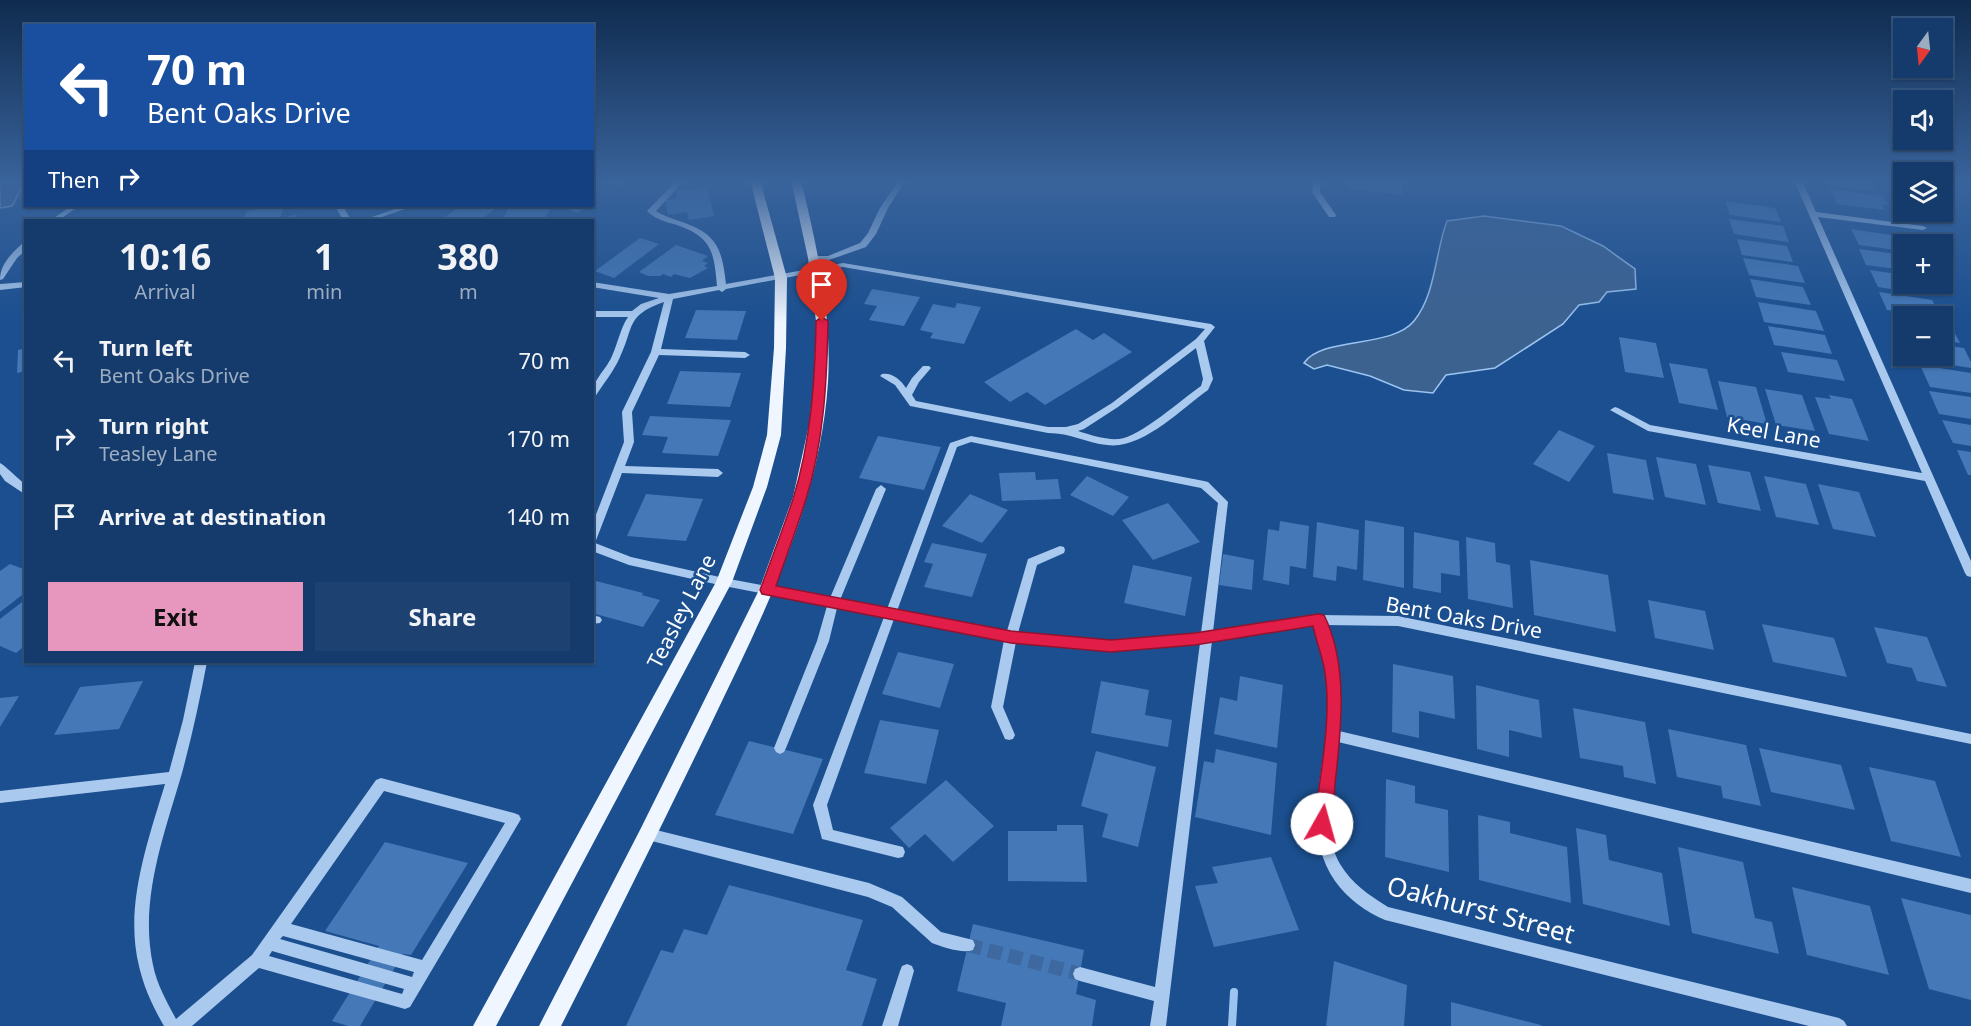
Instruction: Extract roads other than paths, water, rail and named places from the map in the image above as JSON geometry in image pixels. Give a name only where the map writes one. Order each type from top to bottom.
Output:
[{"type":"main road","name":"Teasley Lane","points":[[484,1026],[724,582],[760,487],[774,435],[781,278],[768,228]]},
{"type":"main road","points":[[550,1026],[648,834],[767,590],[800,497],[816,425],[821,382],[822,321],[815,265],[807,228]]},
{"type":"street","points":[[691,228],[700,231],[711,240],[718,255],[722,289]]},
{"type":"street","points":[[594,392],[616,357],[626,326],[634,314],[645,306],[669,297],[781,278],[863,245],[875,228]]},
{"type":"street","points":[[1821,228],[1971,573]]},
{"type":"street","points":[[0,277],[14,256],[24,247]]},
{"type":"street","points":[[0,258],[14,256]]},
{"type":"street","points":[[815,265],[843,265],[1211,327],[1199,341],[1115,405],[1081,426],[1066,430],[1048,430],[914,404],[898,383],[885,376]]},
{"type":"street","points":[[0,287],[24,284]]},
{"type":"street","points":[[594,284],[669,297]]},
{"type":"street","points":[[594,535],[629,442],[627,412],[656,352],[669,297]]},
{"type":"street","points":[[594,314],[634,314]]},
{"type":"street","points":[[1066,430],[1101,441],[1124,442],[1146,429],[1205,388],[1208,379],[1199,341]]},
{"type":"street","points":[[656,352],[745,355]]},
{"type":"street","points":[[907,395],[915,380],[926,368]]},
{"type":"street","name":"Keel Lane","points":[[1615,410],[1648,428],[1930,478]]},
{"type":"street","points":[[898,852],[827,835],[820,805],[953,445],[971,439],[1204,486],[1223,502],[1204,638],[1158,1026]]},
{"type":"street","points":[[0,467],[9,478],[24,489]]},
{"type":"street","points":[[619,470],[718,473]]},
{"type":"street","points":[[780,748],[823,641],[833,603],[881,489]]},
{"type":"street","name":"Bent Oaks Drive","points":[[594,547],[630,561],[724,582],[1011,637],[1111,646],[1204,638],[1318,620],[1398,621],[1971,739]]},
{"type":"street","points":[[1009,735],[997,707],[1011,637],[1032,562],[1060,550]]},
{"type":"street","name":"Oakhurst Street","points":[[1318,620],[1332,668],[1333,735],[1322,824],[1325,848],[1342,881],[1362,899],[1385,913],[1839,1026]]},
{"type":"street","points":[[172,1026],[153,994],[144,955],[141,917],[145,877],[193,706],[201,663]]},
{"type":"street","points":[[1333,735],[1971,886]]},
{"type":"street","points":[[0,797],[174,777]]},
{"type":"street","points":[[180,1026],[257,960],[381,784],[514,819],[405,1002],[257,960]]},
{"type":"street","points":[[648,834],[869,890],[897,902],[937,938],[968,945]]},
{"type":"street","points":[[280,928],[425,968]]},
{"type":"street","points":[[269,943],[415,986]]},
{"type":"street","points":[[890,1026],[907,971]]},
{"type":"street","points":[[1080,974],[1162,996]]},
{"type":"water","points":[[1445,228],[1565,228],[1603,246],[1635,269],[1636,289],[1607,292],[1599,302],[1579,305],[1563,324],[1495,368],[1446,375],[1433,393],[1404,390],[1370,376],[1327,365],[1314,369],[1304,363],[1313,355],[1326,349],[1390,336],[1403,330],[1414,321],[1431,286]]},
{"type":"waterway","points":[[1232,1026],[1234,992]]},
{"type":"tunnel","points":[[968,945],[1080,974]]}]
